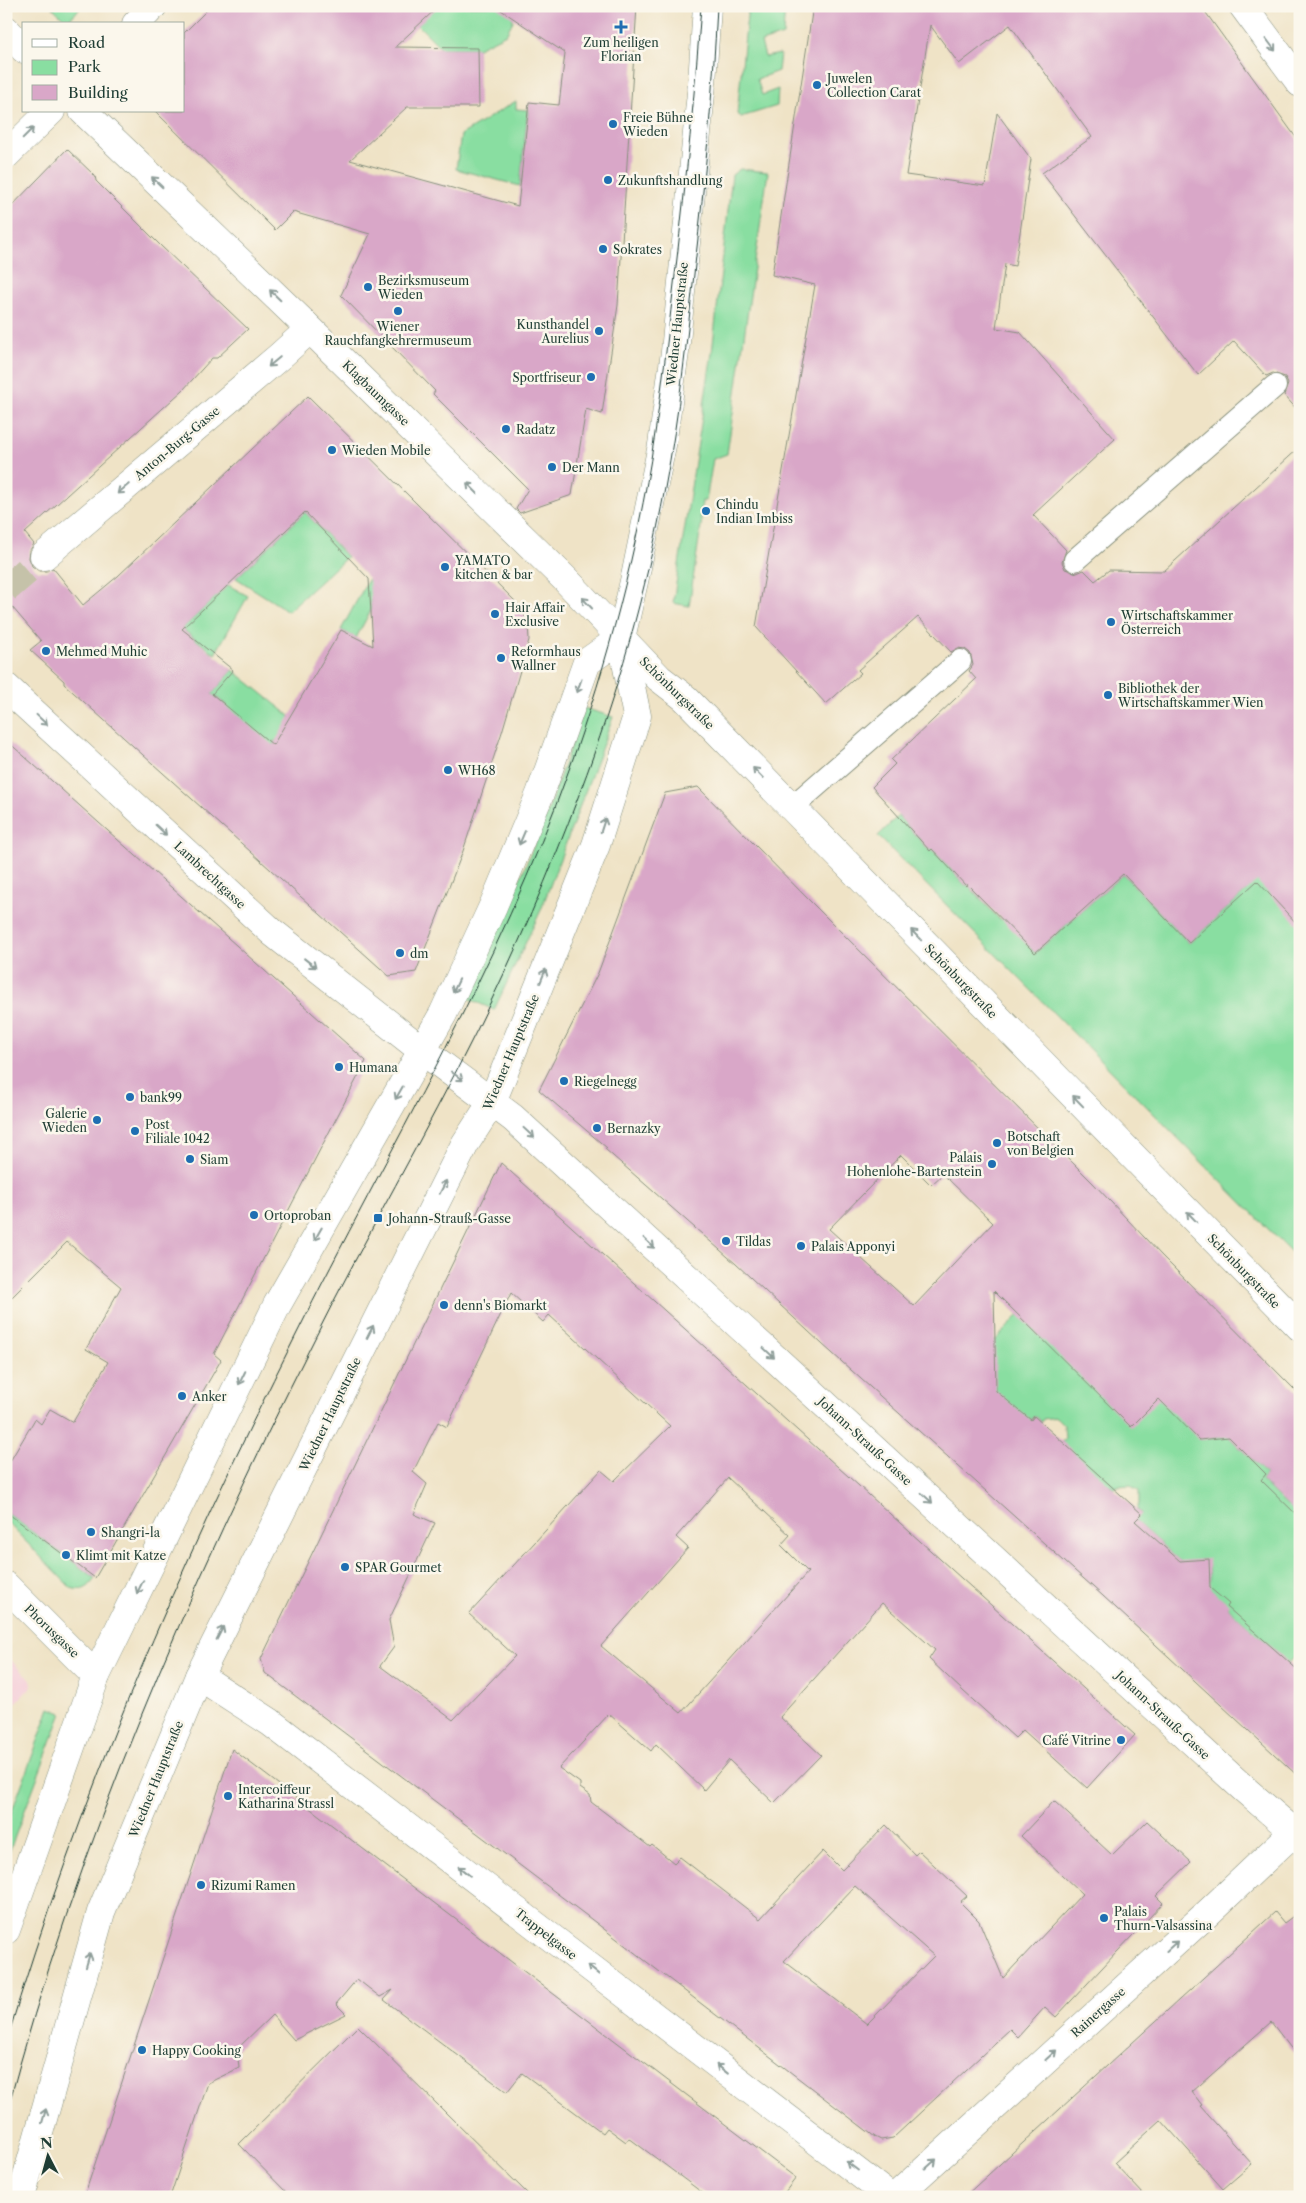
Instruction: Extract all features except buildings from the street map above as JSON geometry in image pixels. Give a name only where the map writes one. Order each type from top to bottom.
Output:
[{"type":"street","points":[[138,22],[153,6]]},
{"type":"street","name":"Wiedner Hauptstraße","points":[[21,2197],[101,1912],[199,1676],[465,1144],[492,1102],[596,845],[632,736],[637,716],[621,638],[636,577],[662,445],[675,352],[708,6]]},
{"type":"street","points":[[1243,6],[1300,84]]},
{"type":"street","points":[[6,30],[22,47]]},
{"type":"street","points":[[6,155],[50,112]]},
{"type":"street","name":"Klagbaumgasse","points":[[84,112],[310,329],[566,580],[621,638]]},
{"type":"street","name":"Anton-Burg-Gasse","points":[[44,556],[310,329]]},
{"type":"street","points":[[6,1930],[96,1676],[277,1305],[444,1014],[493,906],[540,794],[587,662],[621,638]]},
{"type":"street","name":"Schönburgstraße","points":[[621,638],[659,678],[684,698],[1300,1327]]},
{"type":"street","name":"Lambrechtgasse","points":[[6,687],[272,932],[423,1051]]},
{"type":"street","name":"Johann-Strauß-Gasse","points":[[423,1051],[520,1124],[1242,1788],[1298,1833]]},
{"type":"street","name":"Phorusgasse","points":[[6,1586],[96,1676]]},
{"type":"street","name":"Trappelgasse","points":[[199,1676],[270,1722],[890,2197]]},
{"type":"street","name":"Rainergasse","points":[[895,2197],[1298,1833]]},
{"type":"lane","points":[[1075,560],[1275,386]]},
{"type":"lane","points":[[792,808],[960,661]]},
{"type":"shaded area","points":[[6,1655],[31,1681],[32,1686],[6,1713]]},
{"type":"green space","points":[[51,6],[82,6],[67,22]]},
{"type":"green space","points":[[433,6],[436,9],[439,6],[507,6],[511,9],[513,21],[506,34],[478,48],[441,48],[415,22]]},
{"type":"green space","points":[[748,6],[785,6],[783,35],[761,42],[765,57],[780,54],[778,71],[757,79],[762,95],[778,89],[777,106],[741,117],[737,114]]},
{"type":"green space","points":[[516,101],[516,109],[528,110],[520,186],[456,169],[461,135]]},
{"type":"green space","points":[[740,169],[768,172],[727,454],[713,459],[706,501],[702,501],[700,519],[702,519],[689,606],[673,603],[712,353],[732,175]]},
{"type":"green space","points":[[305,512],[347,557],[288,611],[236,578]]},
{"type":"green space","points":[[374,569],[388,584],[370,601],[371,610],[356,638],[341,630]]},
{"type":"green space","points":[[228,585],[248,596],[215,654],[182,629]]},
{"type":"green space","points":[[233,670],[290,716],[286,740],[274,741],[274,755],[211,721],[226,705],[212,694]]},
{"type":"green space","points":[[584,708],[613,717],[541,910],[494,1010],[463,996],[523,872],[547,813]]},
{"type":"green space","points":[[898,816],[930,851],[932,849],[966,886],[967,884],[1000,920],[1002,918],[1035,953],[1123,874],[1189,943],[1245,892],[1254,856],[1300,927],[1300,1261],[878,836]]},
{"type":"green space","points":[[1059,1277],[1175,1383],[1199,1439],[1219,1438],[1225,1433],[1266,1474],[1261,1480],[1287,1506],[1300,1508],[1300,1652],[1289,1663],[1227,1607],[1228,1604],[1206,1585],[1210,1581],[1209,1566],[1201,1560],[1184,1565],[1135,1521],[1142,1514],[1137,1509],[1139,1491],[1130,1485],[1117,1486],[1115,1489],[1109,1484],[1103,1490],[1062,1442],[1065,1438],[1064,1425],[1056,1417],[1043,1419],[1041,1422],[1034,1416],[1028,1424],[983,1380],[984,1353],[1016,1318]]},
{"type":"green space","points":[[6,1512],[95,1578],[85,1588],[71,1588],[6,1521]]},
{"type":"green space","points":[[50,1708],[62,1713],[6,1860],[6,1827]]},
{"type":"tunnel","points":[[6,589],[44,556]]},
{"type":"tram line","points":[[6,2043],[66,1861],[99,1772],[172,1596],[295,1337],[477,985],[542,841],[584,727],[620,606],[639,523],[654,440],[666,354],[683,202],[701,6]]},
{"type":"tram line","points":[[6,2115],[34,2015],[66,1915],[140,1719],[180,1623],[223,1527],[314,1340],[457,1069],[505,972],[557,853],[606,718],[640,604],[665,488],[674,432],[686,349],[702,200],[711,104],[717,6]]},
{"type":"place","name":"Zum heiligen Florian","points":[[621,27]]},
{"type":"place","name":"Juwelen Collection Carat","points":[[817,85]]},
{"type":"place","name":"Freie Bühne Wieden","points":[[613,124]]},
{"type":"place","name":"Zukunftshandlung","points":[[608,180]]},
{"type":"place","name":"Sokrates","points":[[603,249]]},
{"type":"place","name":"Bezirksmuseum Wieden","points":[[368,287]]},
{"type":"place","name":"Wiener Rauchfangkehrermuseum","points":[[398,311]]},
{"type":"place","name":"Kunsthandel Aurelius","points":[[599,331]]},
{"type":"place","name":"Sportfriseur","points":[[591,377]]},
{"type":"place","name":"Radatz","points":[[506,429]]},
{"type":"place","name":"Wieden Mobile","points":[[332,450]]},
{"type":"place","name":"Der Mann","points":[[552,467]]},
{"type":"place","name":"Chindu Indian Imbiss","points":[[706,511]]},
{"type":"place","name":"YAMATO kitchen & bar","points":[[445,567]]},
{"type":"place","name":"Hair Affair Exclusive","points":[[495,614]]},
{"type":"place","name":"Wirtschaftskammer Österreich","points":[[1111,622]]},
{"type":"place","name":"Mehmed Muhic","points":[[46,651]]},
{"type":"place","name":"Reformhaus Wallner","points":[[501,658]]},
{"type":"place","name":"Bibliothek der Wirtschaftskammer Wien","points":[[1108,695]]},
{"type":"place","name":"WH68","points":[[448,770]]},
{"type":"place","name":"dm","points":[[400,953]]},
{"type":"place","name":"Humana","points":[[339,1067]]},
{"type":"place","name":"Riegelnegg","points":[[564,1081]]},
{"type":"place","name":"bank99","points":[[130,1097]]},
{"type":"place","name":"Galerie Wieden","points":[[97,1120]]},
{"type":"place","name":"Bernazky","points":[[597,1128]]},
{"type":"place","name":"Post Filiale 1042","points":[[135,1131]]},
{"type":"place","name":"Botschaft von Belgien","points":[[997,1143]]},
{"type":"place","name":"Siam","points":[[190,1159]]},
{"type":"place","name":"Palais Hohenlohe-Bartenstein","points":[[992,1164]]},
{"type":"place","name":"Ortoproban","points":[[254,1215]]},
{"type":"place","name":"Johann-Strauß-Gasse","points":[[378,1218]]},
{"type":"place","name":"Tildas","points":[[726,1241]]},
{"type":"place","name":"Palais Apponyi","points":[[801,1246]]},
{"type":"place","name":"denn's Biomarkt","points":[[444,1305]]},
{"type":"place","name":"Anker","points":[[182,1396]]},
{"type":"place","name":"Shangri-la","points":[[91,1532]]},
{"type":"place","name":"Klimt mit Katze","points":[[66,1555]]},
{"type":"place","name":"SPAR Gourmet","points":[[345,1567]]},
{"type":"place","name":"Café Vitrine","points":[[1121,1740]]},
{"type":"place","name":"Intercoiffeur Katharina Strassl","points":[[228,1796]]},
{"type":"place","name":"Rizumi Ramen","points":[[201,1885]]},
{"type":"place","name":"Palais Thurn-Valsassina","points":[[1104,1918]]},
{"type":"place","name":"Happy Cooking","points":[[142,2050]]}]
